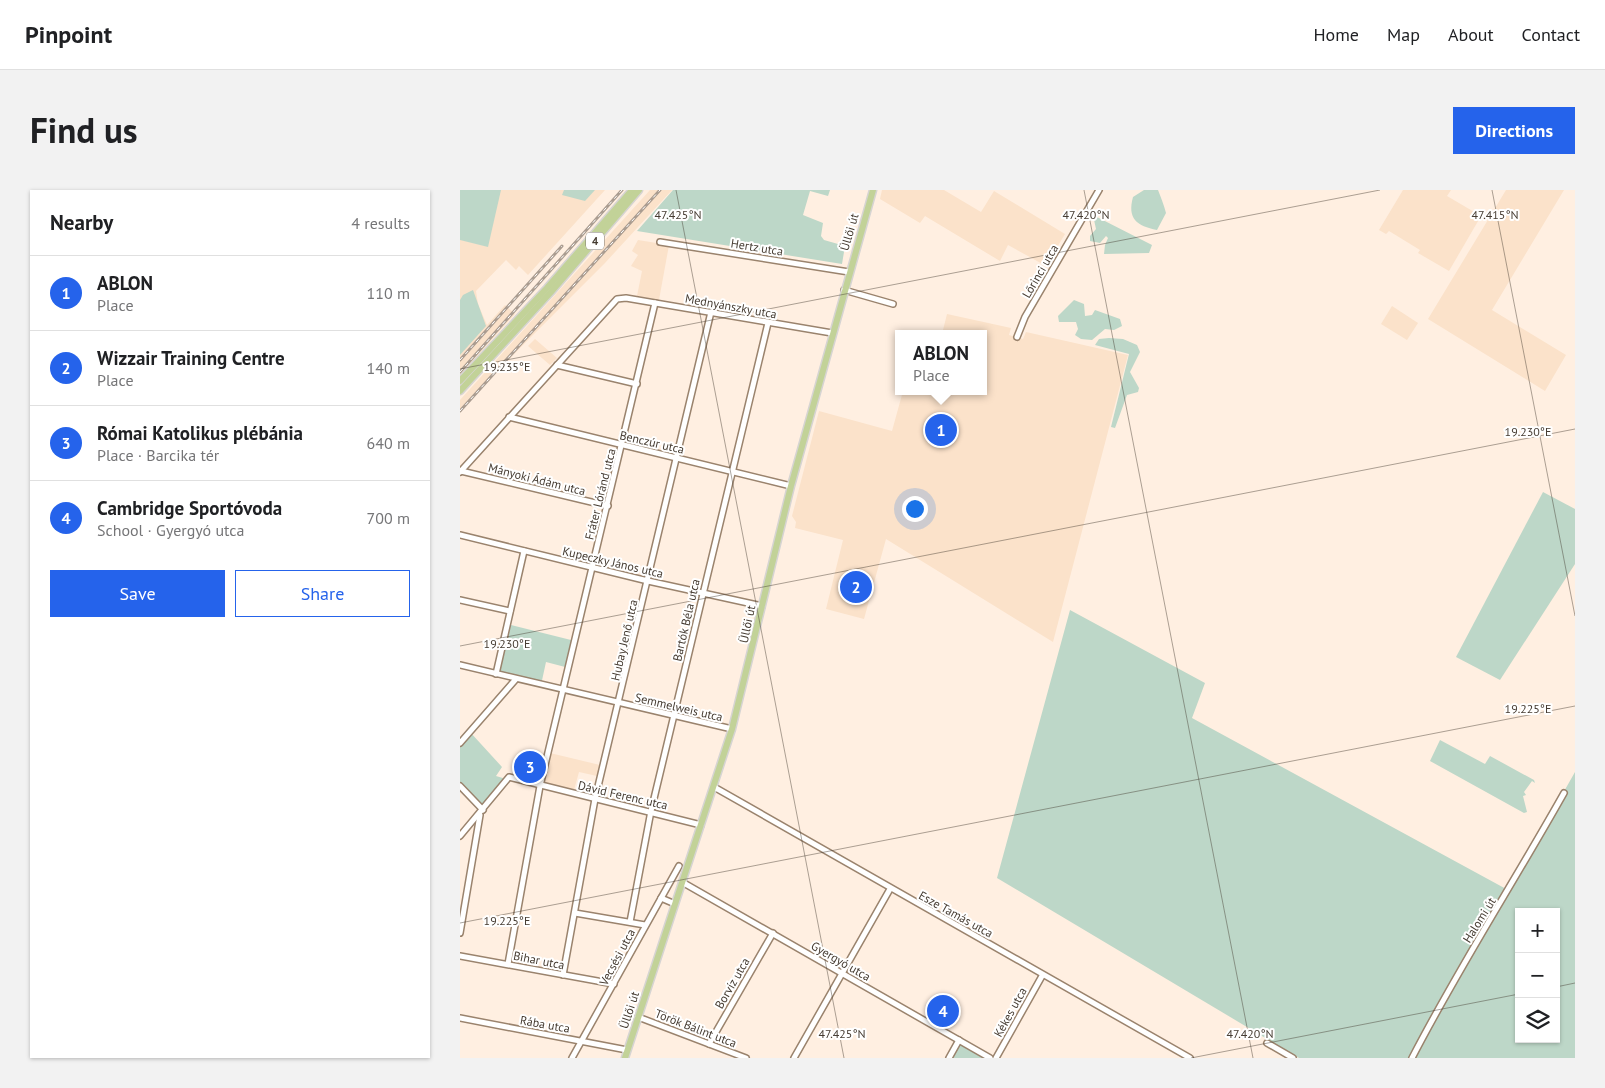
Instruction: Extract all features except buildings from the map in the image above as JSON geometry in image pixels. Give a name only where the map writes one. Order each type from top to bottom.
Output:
[{"type":"main road","name":"4","points":[[460,381],[547,288],[632,190]]},
{"type":"main road","name":"4","points":[[460,391],[544,299],[639,190]]},
{"type":"main road","name":"Üllői út","points":[[625,1058],[732,729],[791,486],[873,190]]},
{"type":"street","name":"Lőrinci utca","points":[[1017,337],[1025,318],[1099,190]]},
{"type":"street","name":"Hertz utca","points":[[660,242],[850,272]]},
{"type":"street","points":[[844,290],[893,304]]},
{"type":"street","name":"Mednyánszky utca","points":[[557,365],[614,301],[626,298],[832,334]]},
{"type":"street","name":"Fráter Lóránd utca","points":[[540,786],[655,303]]},
{"type":"street","name":"Hubay Jenő utca","points":[[563,975],[595,799],[711,312]]},
{"type":"street","name":"Bartók Béla utca","points":[[630,922],[651,811],[768,323]]},
{"type":"street","points":[[461,471],[557,365],[636,384]]},
{"type":"street","name":"Benczúr utca","points":[[509,417],[791,486]]},
{"type":"street","name":"Mányoki Ádám utca","points":[[461,471],[608,506]]},
{"type":"street","name":"Kupeczky János utca","points":[[460,535],[648,581],[762,606]]},
{"type":"street","points":[[496,674],[524,551]]},
{"type":"street","points":[[460,600],[510,611]]},
{"type":"street","points":[[460,666],[516,679],[460,743]]},
{"type":"street","name":"Semmelweis utca","points":[[516,679],[732,729]]},
{"type":"street","name":"Dávid Ferenc utca","points":[[482,812],[509,777],[701,825]]},
{"type":"street","points":[[460,786],[482,812]]},
{"type":"street","points":[[508,964],[540,786]]},
{"type":"street","name":"Esze Tamás utca","points":[[714,787],[1042,976],[1190,1058]]},
{"type":"street","name":"Halomi út","points":[[1412,1058],[1452,981],[1505,896],[1564,793]]},
{"type":"street","points":[[460,836],[482,812]]},
{"type":"street","points":[[460,933],[482,812]]},
{"type":"street","name":"Vecsési utca","points":[[572,1058],[679,866]]},
{"type":"street","name":"Gyergyó utca","points":[[682,882],[990,1058]]},
{"type":"street","points":[[794,1058],[890,889]]},
{"type":"street","points":[[661,898],[675,904]]},
{"type":"street","points":[[575,913],[645,925]]},
{"type":"street","name":"Borvíz utca","points":[[709,1044],[773,933]]},
{"type":"street","name":"Bihar utca","points":[[460,956],[614,984]]},
{"type":"street","name":"Kékes utca","points":[[996,1058],[1042,976]]},
{"type":"street","name":"Török Bálint utca","points":[[638,1017],[746,1058]]},
{"type":"street","name":"Rába utca","points":[[460,1018],[627,1050]]},
{"type":"street","points":[[949,1058],[959,1040]]},
{"type":"street","points":[[1267,1043],[1294,1058]]},
{"type":"shaded area","points":[[460,190],[605,190],[528,275],[519,266],[516,270],[506,260],[476,291],[478,304],[487,325],[505,305],[515,314],[460,375]]},
{"type":"shaded area","points":[[650,190],[672,190],[605,263],[490,378],[460,412],[460,400]]},
{"type":"shaded area","points":[[882,190],[944,190],[981,212],[994,191],[1065,234],[1046,266],[1008,245],[1000,261],[925,216],[920,223],[880,199]]},
{"type":"shaded area","points":[[1403,190],[1451,190],[1447,196],[1481,216],[1449,271],[1418,253],[1420,250],[1389,231],[1386,234],[1379,230]]},
{"type":"shaded area","points":[[1506,190],[1564,190],[1492,310],[1566,355],[1545,391],[1428,319]]},
{"type":"shaded area","points":[[638,240],[669,245],[659,300],[637,296],[642,271],[631,266],[638,255],[632,251]]},
{"type":"shaded area","points":[[1392,306],[1418,323],[1407,340],[1381,324]]},
{"type":"shaded area","points":[[947,314],[1011,328],[1009,335],[1023,339],[1026,332],[1128,355],[1053,642],[886,539],[864,619],[826,609],[843,540],[795,528],[796,522],[792,516],[819,411],[892,431],[902,395],[987,395],[987,330],[943,330]]},
{"type":"shaded area","points":[[535,339],[557,358],[550,365],[528,346]]},
{"type":"shaded area","points":[[550,753],[600,765],[597,776],[579,772],[574,790],[543,783]]},
{"type":"green space","points":[[460,190],[501,190],[488,247],[460,240]]},
{"type":"green space","points":[[564,190],[595,190],[585,201],[562,195]]},
{"type":"green space","points":[[673,190],[830,190],[828,196],[810,191],[803,215],[823,223],[821,236],[824,240],[845,246],[842,264],[637,231]]},
{"type":"green space","points":[[1144,190],[1158,190],[1166,213],[1157,230],[1139,224],[1131,211],[1133,197]]},
{"type":"green space","points":[[1093,215],[1152,245],[1149,253],[1104,254],[1108,238],[1106,236],[1100,243],[1090,241],[1090,236],[1096,229]]},
{"type":"green space","points":[[473,290],[486,326],[460,355],[460,300],[463,295]]},
{"type":"green space","points":[[1074,300],[1084,304],[1085,316],[1092,315],[1095,310],[1120,319],[1122,326],[1114,330],[1105,329],[1092,340],[1081,339],[1075,335],[1078,329],[1076,322],[1059,322],[1058,316]]},
{"type":"green space","points":[[1099,339],[1123,339],[1137,345],[1140,352],[1130,372],[1139,388],[1138,392],[1127,395],[1115,428],[1111,427],[1129,354],[1095,345]]},
{"type":"green space","points":[[1543,492],[1575,509],[1575,564],[1500,680],[1456,657]]},
{"type":"green space","points":[[1070,610],[1205,683],[1192,718],[1508,890],[1575,772],[1575,1058],[1299,1058],[997,878]]},
{"type":"green space","points":[[507,624],[575,641],[569,668],[546,662],[541,685],[496,674]]},
{"type":"green space","points":[[470,732],[502,767],[496,776],[506,779],[483,810],[460,786],[460,743]]},
{"type":"green space","points":[[1440,740],[1485,764],[1490,756],[1534,780],[1535,783],[1532,781],[1524,792],[1526,795],[1523,796],[1527,812],[1524,813],[1430,761]]},
{"type":"green space","points":[[959,1040],[990,1058],[949,1058]]},
{"type":"railway","points":[[460,372],[622,190]]},
{"type":"railway","points":[[460,411],[660,190]]},
{"type":"railway","points":[[460,360],[562,246]]},
{"type":"place","name":"ABLON","points":[[941,430]]},
{"type":"place","name":"Wizzair Training Centre","points":[[856,587]]},
{"type":"place","name":"Római Katolikus plébánia","points":[[530,767]]},
{"type":"place","name":"Cambridge Sportóvoda","points":[[943,1011]]}]
